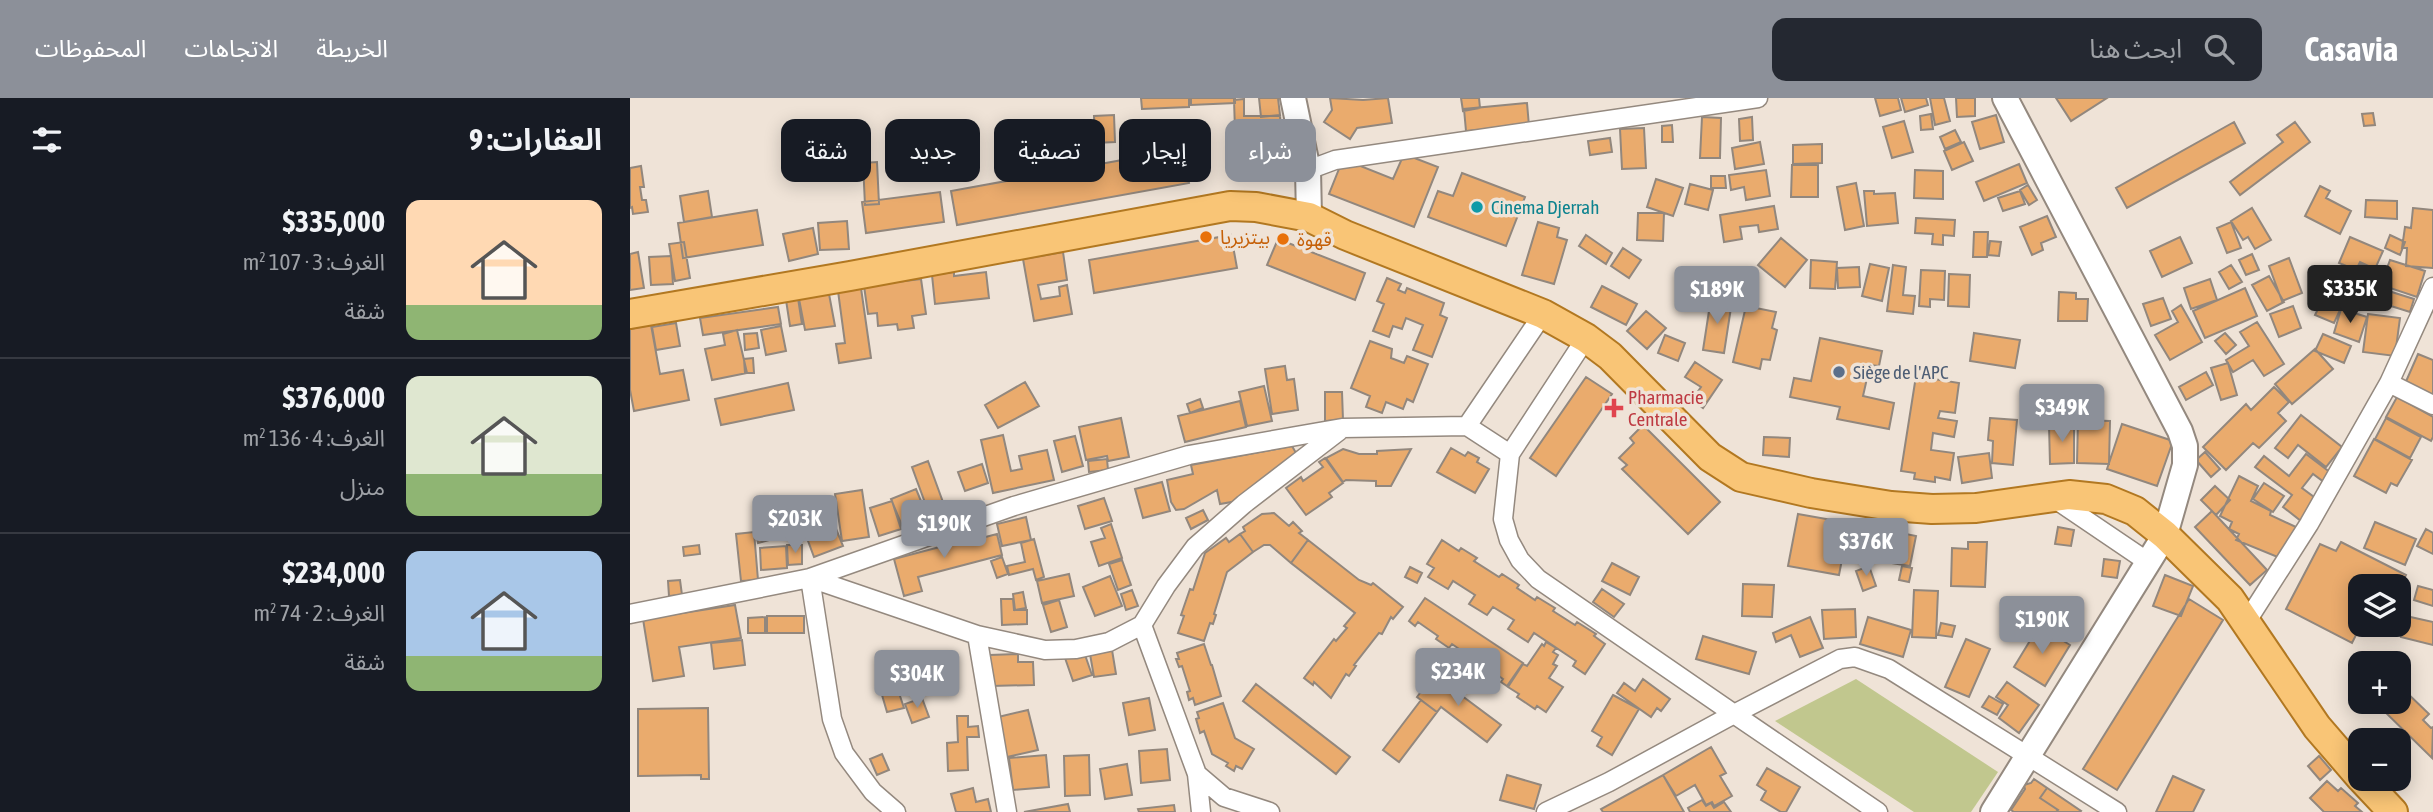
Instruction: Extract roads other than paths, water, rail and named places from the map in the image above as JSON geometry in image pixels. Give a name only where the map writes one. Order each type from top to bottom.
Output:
[{"type":"main road","points":[[630,314],[1230,206],[1256,207],[1309,217],[1345,235],[1543,314],[1586,338],[1610,356],[1710,457],[1741,477],[1811,494],[1891,506],[1976,508],[2069,495],[2106,499],[2135,511],[2165,535],[2230,599],[2317,727],[2348,763]]},
{"type":"main road","points":[[2373,791],[2393,812]]},
{"type":"street","points":[[1293,98],[1297,119]]},
{"type":"street","points":[[1316,167],[1335,160],[1758,98]]},
{"type":"street","points":[[1993,812],[2165,535],[2185,465],[2185,446],[2179,430],[2005,98]]},
{"type":"street","points":[[1308,182],[1309,217]]},
{"type":"street","points":[[2247,621],[2309,524],[2389,383],[2433,287]]},
{"type":"street","points":[[1467,426],[1543,314]]},
{"type":"street","points":[[1586,338],[1510,454],[1503,519],[1509,540],[1520,560],[1538,579],[1562,597],[1878,812]]},
{"type":"street","points":[[2389,383],[2433,405]]},
{"type":"street","points":[[630,614],[810,578],[1014,506],[1189,455],[1342,428],[1467,426],[1510,454]]},
{"type":"street","points":[[810,578],[977,635],[1045,650],[1076,649],[1109,642],[1142,625],[1195,547],[1244,504],[1342,428]]},
{"type":"street","points":[[2052,497],[2148,562]]},
{"type":"street","points":[[810,578],[832,719],[844,753],[873,792],[897,812]]},
{"type":"street","points":[[1142,625],[1197,774],[1201,812]]},
{"type":"street","points":[[977,635],[1007,812]]},
{"type":"street","points":[[1546,812],[1609,782],[1840,659],[1855,657],[1889,669],[2117,812]]},
{"type":"street","points":[[1197,774],[1224,797],[1270,812]]},
{"type":"place","name":"Cinema Djerrah","points":[[1477,207]]},
{"type":"place","name":"بيتزيريا","points":[[1206,237]]},
{"type":"place","name":"قهوة","points":[[1283,239]]},
{"type":"place","name":"Siège de l'APC","points":[[1839,372]]},
{"type":"place","name":"Pharmacie Centrale","points":[[1614,408]]}]
